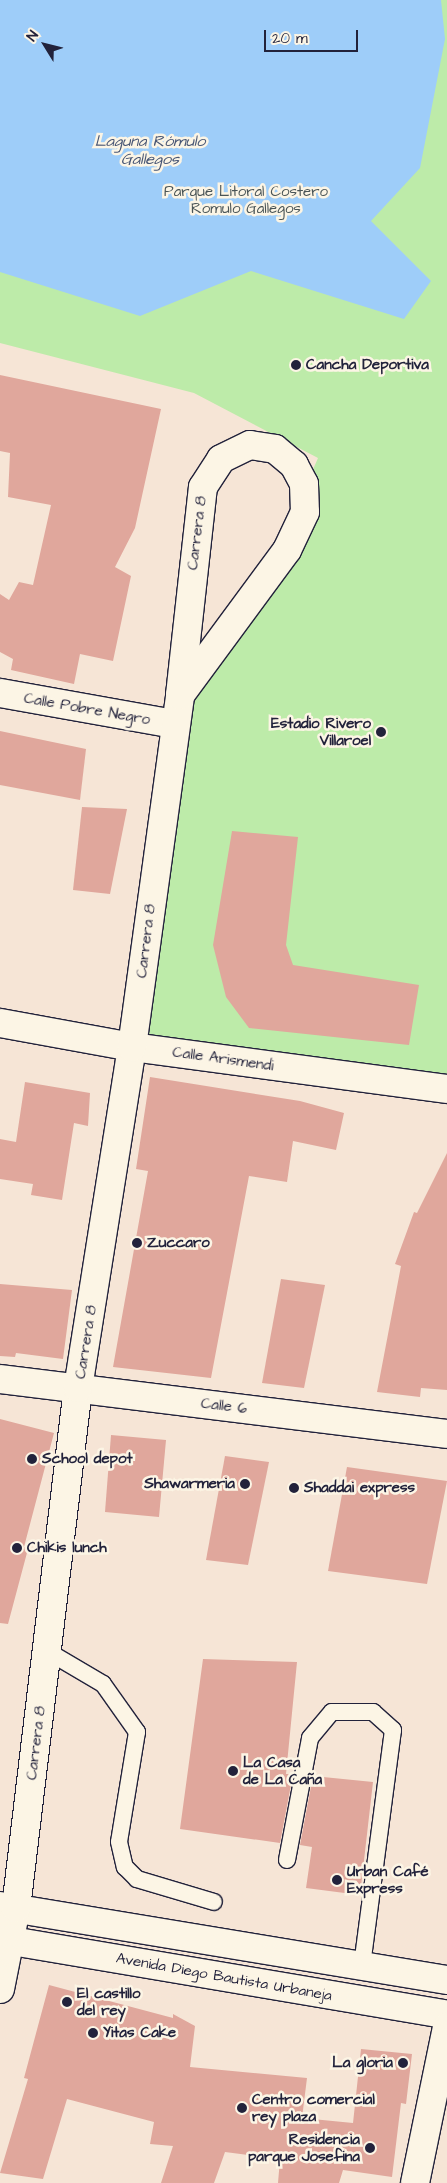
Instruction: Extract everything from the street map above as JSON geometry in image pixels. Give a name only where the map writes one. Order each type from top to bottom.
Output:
[{"type":"street","name":"Carrera 8","points":[[0,1989],[8,1907],[47,1651],[78,1388],[132,1046],[174,724],[180,695],[203,487],[221,459],[250,445],[274,449],[298,471],[304,484],[305,512],[287,550],[180,695]]},
{"type":"street","name":"Calle Pobre Negro","points":[[0,693],[174,724]]},
{"type":"street","name":"Calle Arismendi","points":[[0,1023],[132,1046],[447,1089]]},
{"type":"street","name":"Calle 6","points":[[0,1379],[447,1434]]},
{"type":"street","points":[[8,1907],[447,1980]]},
{"type":"street","name":"Avenida Diego Bautista Urbaneja","points":[[5,1940],[447,2015]]},
{"type":"street","points":[[415,2183],[447,2027]]},
{"type":"lane","points":[[47,1651],[103,1684],[137,1732],[119,1842],[124,1867],[137,1879],[214,1902]]},
{"type":"lane","points":[[287,1860],[310,1738],[332,1712],[373,1712],[393,1730],[362,1966]]},
{"type":"green space","name":"Parque Litoral Costero Romulo Gallegos","points":[[0,0],[447,0],[447,1093],[132,1047],[180,695],[265,580],[318,458],[194,393],[0,343]]},
{"type":"water","name":"Laguna Rómulo Gallegos","points":[[0,0],[441,0],[445,39],[420,168],[371,221],[431,281],[404,319],[251,271],[140,316],[0,272]]},
{"type":"building","points":[[0,375],[161,409],[135,528],[115,567],[131,576],[113,661],[80,654],[74,684],[11,670],[13,659],[0,652],[0,594],[9,600],[19,582],[33,585],[51,505],[8,497],[10,453],[0,451]]},
{"type":"building","points":[[0,731],[86,749],[80,800],[0,785]]},
{"type":"building","points":[[82,807],[127,809],[110,894],[73,890]]},
{"type":"building","points":[[232,831],[298,837],[286,945],[293,965],[419,985],[409,1045],[249,1028],[226,997],[213,945]]},
{"type":"building","points":[[150,1077],[300,1101],[344,1113],[336,1150],[293,1141],[287,1182],[249,1176],[211,1378],[113,1367],[148,1171],[136,1169]]},
{"type":"building","points":[[25,1082],[90,1093],[88,1126],[74,1123],[62,1200],[31,1195],[33,1184],[0,1179],[0,1139],[16,1142]]},
{"type":"building","points":[[447,1153],[447,1390],[421,1388],[420,1397],[377,1392],[401,1266],[395,1264],[414,1212],[417,1213]]},
{"type":"building","points":[[281,1279],[325,1285],[304,1388],[262,1383]]},
{"type":"building","points":[[0,1284],[72,1290],[63,1359],[16,1353],[15,1357],[0,1356]]},
{"type":"building","points":[[0,1419],[54,1433],[24,1547],[28,1549],[8,1624],[0,1623]]},
{"type":"building","points":[[111,1435],[166,1440],[159,1517],[105,1512]]},
{"type":"building","points":[[225,1456],[269,1462],[248,1565],[206,1560]]},
{"type":"building","points":[[347,1467],[447,1481],[427,1584],[328,1571]]},
{"type":"building","points":[[203,1659],[297,1662],[286,1774],[293,1774],[280,1843],[180,1829]]},
{"type":"building","points":[[313,1776],[373,1782],[360,1895],[306,1888],[312,1847],[300,1845]]},
{"type":"building","points":[[49,1985],[173,2018],[173,2014],[195,2026],[190,2067],[307,2078],[302,2118],[353,2123],[361,2049],[412,2054],[406,2104],[401,2103],[392,2177],[343,2170],[339,2183],[278,2183],[280,2159],[225,2152],[214,2183],[161,2183],[173,2146],[150,2144],[154,2122],[67,2099],[43,2179],[0,2173],[28,2079],[24,2078]]},
{"type":"place","name":"Cancha Deportiva","points":[[296,365]]},
{"type":"place","name":"Estadio Rivero Villaroel","points":[[381,732]]},
{"type":"place","name":"Zuccaro","points":[[137,1243]]},
{"type":"place","name":"School depot","points":[[32,1459]]},
{"type":"place","name":"Shawarmeria","points":[[245,1484]]},
{"type":"place","name":"Shaddai express","points":[[294,1488]]},
{"type":"place","name":"Chikis lunch","points":[[17,1548]]},
{"type":"place","name":"La Casa de La Caña","points":[[233,1771]]},
{"type":"place","name":"Urban Café Express","points":[[337,1880]]},
{"type":"place","name":"El castillo del rey","points":[[67,2002]]},
{"type":"place","name":"Yitas Cake","points":[[93,2033]]},
{"type":"place","name":"La gloria","points":[[403,2063]]},
{"type":"place","name":"Centro comercial rey plaza","points":[[242,2108]]},
{"type":"place","name":"Residencia parque Josefina","points":[[370,2148]]}]
